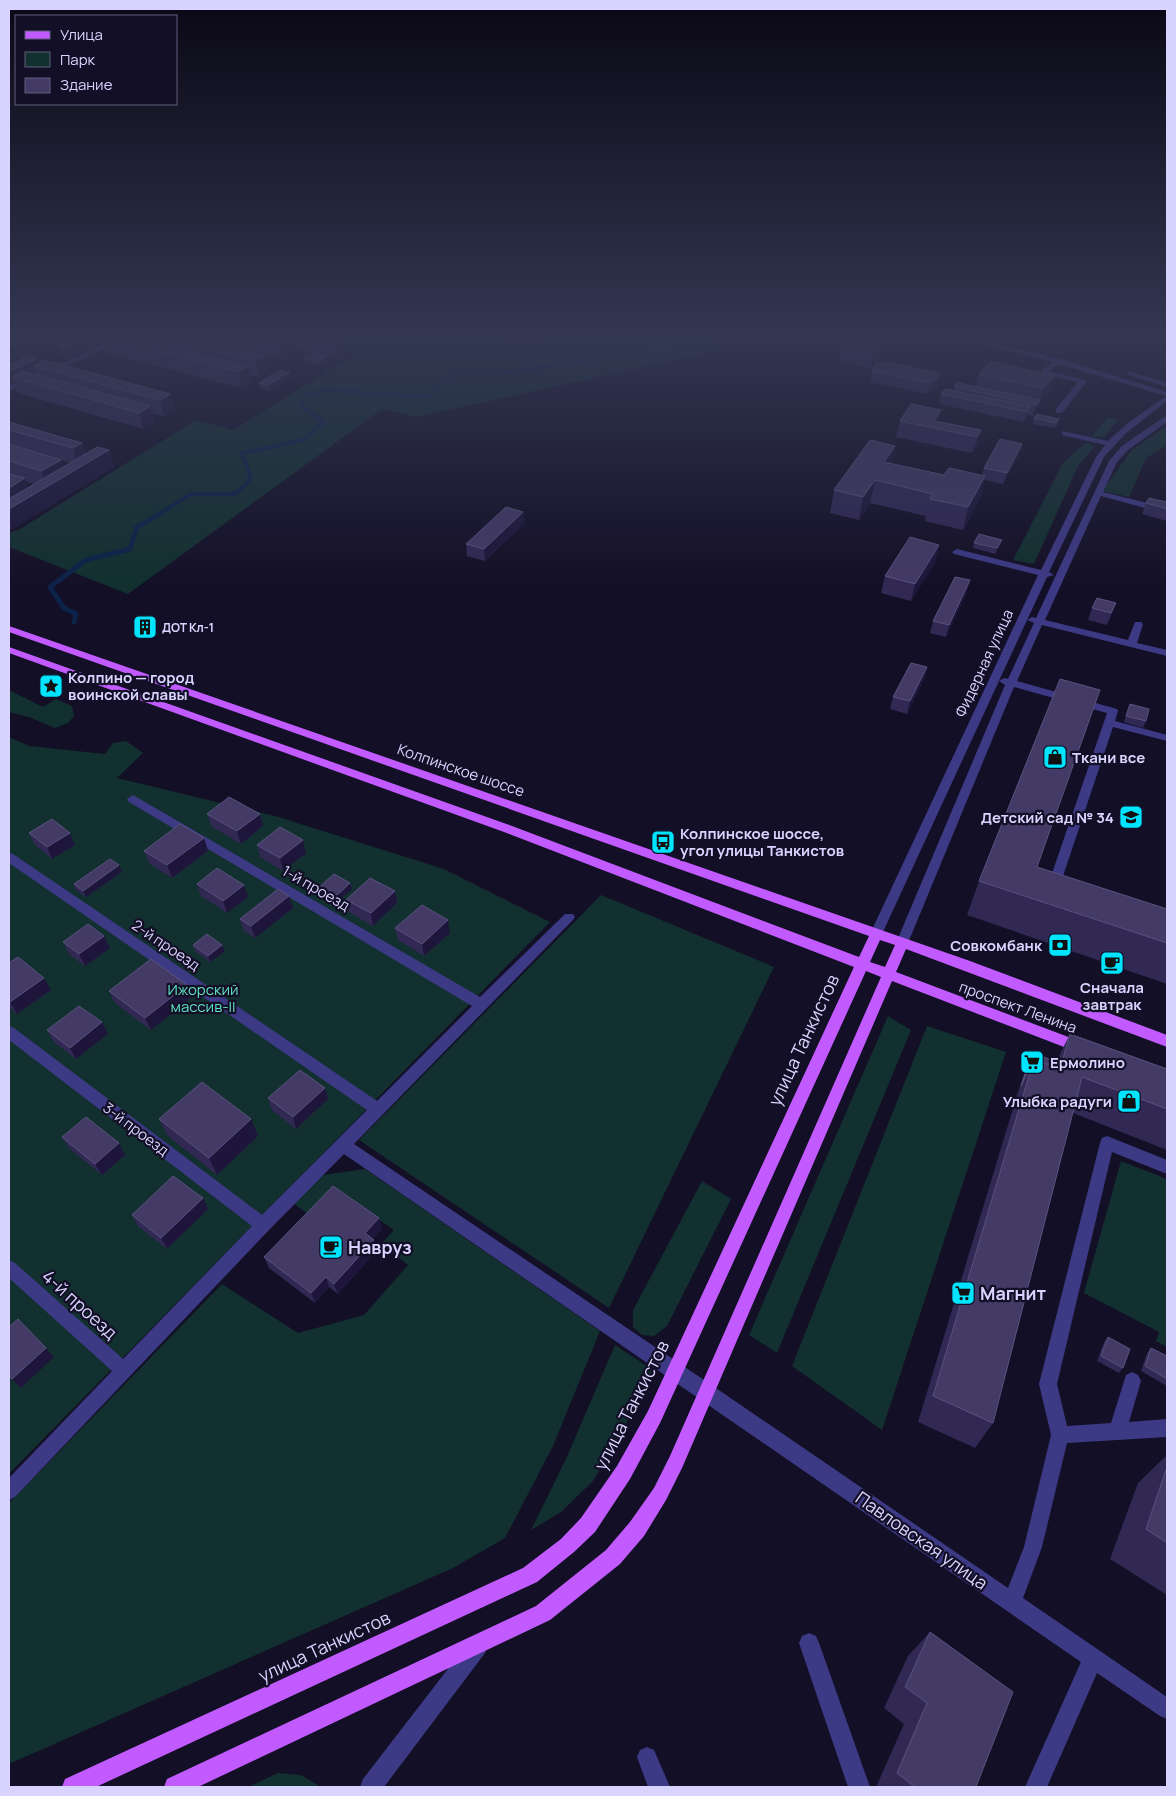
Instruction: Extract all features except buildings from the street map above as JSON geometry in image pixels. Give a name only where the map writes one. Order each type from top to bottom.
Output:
[{"type":"main road","name":"Колпинское шоссе","points":[[9,629],[902,943]]},
{"type":"main road","points":[[9,650],[508,829],[888,975]]},
{"type":"main road","name":"Фидерная улица","points":[[862,966],[876,934]]},
{"type":"main road","points":[[175,1787],[543,1613],[613,1557],[637,1529],[660,1494],[707,1392],[902,943]]},
{"type":"main road","name":"проспект Ленина","points":[[902,943],[1167,1041]]},
{"type":"main road","name":"улица Танкистов","points":[[73,1787],[530,1576],[561,1551],[587,1526],[627,1470],[675,1371],[862,966]]},
{"type":"main road","name":"проспект Ленина","points":[[888,975],[1093,1051]]},
{"type":"street","name":"Фидерная улица","points":[[876,934],[1022,617],[1100,458],[1109,444],[1136,420]]},
{"type":"street","points":[[902,943],[1011,683],[1112,461],[1125,448],[1166,420]]},
{"type":"street","points":[[1065,434],[1109,444]]},
{"type":"street","points":[[1098,493],[1166,508]]},
{"type":"street","points":[[957,552],[1059,577]]},
{"type":"street","points":[[1022,617],[1167,653]]},
{"type":"street","points":[[1132,644],[1138,624]]},
{"type":"street","points":[[994,679],[1113,711],[1051,893],[1060,896]]},
{"type":"street","points":[[1110,723],[1167,738]]},
{"type":"street","name":"1-й проезд","points":[[133,800],[482,1005]]},
{"type":"street","name":"2-й проезд","points":[[9,857],[378,1110]]},
{"type":"street","points":[[9,1491],[342,1144],[569,917]]},
{"type":"street","name":"3-й проезд","points":[[9,1032],[263,1225]]},
{"type":"street","points":[[1012,1602],[1033,1547],[1060,1435],[1048,1384],[1107,1143],[1167,1167]]},
{"type":"street","name":"Павловская улица","points":[[342,1144],[707,1392],[1167,1709]]},
{"type":"street","name":"4-й проезд","points":[[9,1268],[124,1371]]},
{"type":"street","points":[[1117,1431],[1132,1381]]},
{"type":"street","points":[[1060,1435],[1167,1428]]},
{"type":"street","points":[[371,1787],[481,1642]]},
{"type":"street","points":[[808,1643],[859,1787]]},
{"type":"street","points":[[1036,1787],[1093,1658]]},
{"type":"street","points":[[647,1757],[659,1787]]},
{"type":"green space","points":[[196,420],[233,430],[250,420],[367,420],[128,594],[9,547],[9,533],[20,529]]},
{"type":"green space","points":[[1106,420],[1118,420],[1104,437],[1091,437]]},
{"type":"green space","points":[[1167,426],[1167,445],[1146,458],[1129,497],[1102,491],[1132,450]]},
{"type":"green space","points":[[1086,442],[1094,447],[1078,466],[1034,564],[1013,560],[1063,463]]},
{"type":"green space","points":[[9,690],[43,707],[56,699],[72,706],[74,716],[68,723],[55,728],[29,717],[9,712]]},
{"type":"green space","name":"Ижорский массив-II","points":[[9,737],[29,746],[105,754],[113,743],[126,741],[143,753],[117,778],[275,816],[444,869],[550,922],[9,1474]]},
{"type":"green space","points":[[601,895],[774,967],[609,1308],[359,1140]]},
{"type":"green space","points":[[888,1016],[911,1030],[777,1353],[749,1335]]},
{"type":"green space","points":[[927,1026],[1006,1052],[882,1430],[792,1366]]},
{"type":"green space","points":[[1121,1161],[1167,1179],[1167,1347],[1156,1341],[1159,1332],[1084,1293]]},
{"type":"green space","points":[[365,1169],[600,1331],[553,1446],[505,1538],[453,1568],[9,1764],[9,1503],[222,1284],[298,1333],[364,1315],[408,1265],[381,1244],[394,1230],[341,1194],[312,1217],[293,1203],[323,1175]]},
{"type":"green space","points":[[702,1181],[731,1199],[667,1326],[654,1336],[642,1335],[633,1327],[633,1310]]},
{"type":"green space","points":[[615,1345],[653,1370],[632,1413],[593,1481],[561,1512],[531,1530],[566,1459]]},
{"type":"green space","points":[[278,1773],[301,1775],[321,1787],[248,1787]]},
{"type":"waterway","points":[[159,514],[191,494],[235,494],[251,479],[242,453],[304,440],[324,422],[321,420]]},
{"type":"waterway","points":[[74,622],[76,614],[64,608],[50,587],[86,560],[130,549],[137,527],[161,513]]},
{"type":"place","name":"ДОТ Кл-1","points":[[145,627]]},
{"type":"place","name":"Колпино — город воинской славы","points":[[51,686]]},
{"type":"place","name":"Ткани все","points":[[1055,757]]},
{"type":"place","name":"Детский сад № 34","points":[[1131,817]]},
{"type":"place","name":"Колпинское шоссе, угол улицы Танкистов","points":[[663,842]]},
{"type":"place","name":"Совкомбанк","points":[[1060,945]]},
{"type":"place","name":"Сначала завтрак","points":[[1112,963]]},
{"type":"place","name":"Ермолино","points":[[1032,1062]]},
{"type":"place","name":"Улыбка радуги","points":[[1129,1101]]},
{"type":"place","name":"Навруз","points":[[331,1247]]},
{"type":"place","name":"Магнит","points":[[963,1293]]}]
